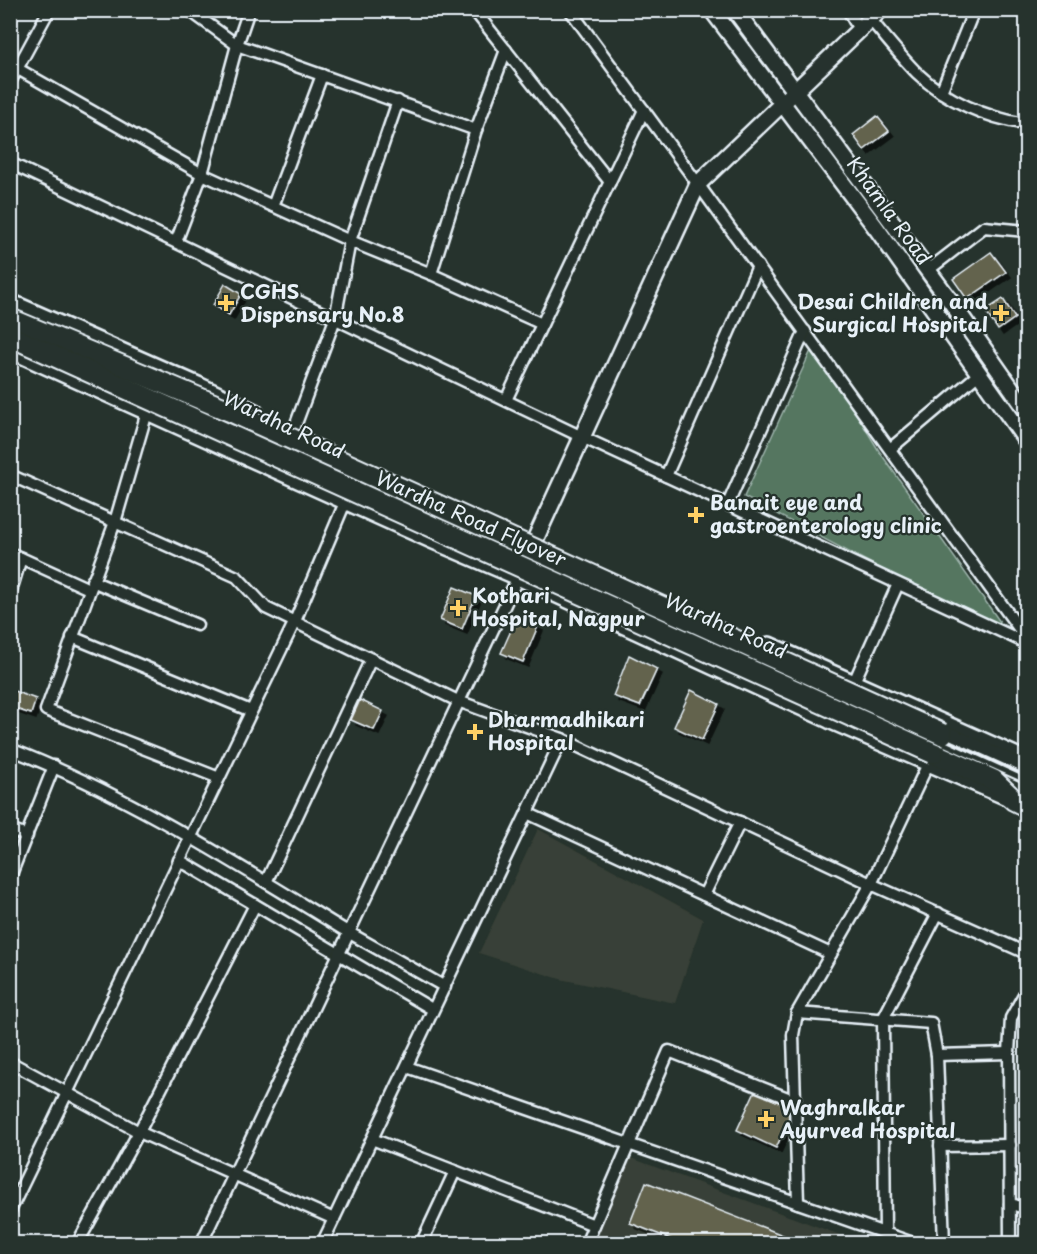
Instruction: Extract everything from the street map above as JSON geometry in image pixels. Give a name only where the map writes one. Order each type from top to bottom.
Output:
[{"type":"highway","name":"Wardha Road Flyover","points":[[10,319],[241,416],[1026,772]]},
{"type":"highway","name":"Wardha Road Flyover","points":[[10,336],[993,780],[1020,803]]},
{"type":"street","points":[[10,82],[49,10]]},
{"type":"street","points":[[189,10],[237,45],[476,130]]},
{"type":"street","points":[[176,242],[202,174],[237,45],[249,10]]},
{"type":"street","points":[[474,10],[610,182]]},
{"type":"street","points":[[570,10],[1026,638]]},
{"type":"street","name":"Khamla Road","points":[[712,10],[860,206],[1026,440]]},
{"type":"street","name":"Khamla Road","points":[[735,10],[1026,409]]},
{"type":"street","points":[[848,10],[870,21],[918,74],[942,92],[980,113],[1026,122]]},
{"type":"street","points":[[942,92],[974,10]]},
{"type":"street","points":[[201,1244],[518,577],[698,184],[870,21]]},
{"type":"street","points":[[431,274],[476,130],[506,50]]},
{"type":"street","points":[[18,69],[202,174],[542,324]]},
{"type":"street","points":[[273,206],[322,75]]},
{"type":"street","points":[[294,429],[335,319],[350,241],[398,101]]},
{"type":"street","points":[[506,400],[644,110]]},
{"type":"street","points":[[10,163],[666,476],[1026,644]]},
{"type":"street","points":[[927,271],[984,227],[1026,231]]},
{"type":"street","points":[[666,476],[758,266]]},
{"type":"street","name":"Wardha Road","points":[[10,302],[1026,760]]},
{"type":"street","points":[[728,504],[805,331]]},
{"type":"street","points":[[10,350],[518,577],[928,764],[1020,803]]},
{"type":"street","points":[[890,449],[980,373]]},
{"type":"street","points":[[147,412],[115,522],[45,710],[219,778]]},
{"type":"street","points":[[10,475],[237,576],[266,608],[458,701],[562,740],[871,884],[1026,953]]},
{"type":"street","points":[[10,1211],[295,621],[346,500]]},
{"type":"street","points":[[10,594],[16,555],[196,625]]},
{"type":"street","points":[[854,682],[898,584]]},
{"type":"street","points":[[72,637],[251,711]]},
{"type":"street","points":[[266,882],[371,659]]},
{"type":"street","points":[[322,1244],[562,740]]},
{"type":"street","points":[[10,749],[54,766],[190,839],[266,882],[348,934],[445,987]]},
{"type":"street","points":[[798,1203],[793,1035],[797,1013],[871,884],[928,764]]},
{"type":"street","points":[[10,877],[54,766]]},
{"type":"street","points":[[527,813],[831,954]]},
{"type":"street","points":[[704,895],[740,822]]},
{"type":"street","points":[[10,830],[27,836]]},
{"type":"street","points":[[180,858],[432,1009]]},
{"type":"street","points":[[77,1244],[139,1131],[255,905]]},
{"type":"street","points":[[885,1233],[883,1019],[938,913]]},
{"type":"street","points":[[1010,1244],[1009,1053],[1011,1018],[1026,991]]},
{"type":"street","points":[[797,1013],[931,1023],[937,1055],[944,1244]]},
{"type":"street","points":[[586,1244],[669,1052],[795,1101]]},
{"type":"street","points":[[937,1055],[1009,1053]]},
{"type":"street","points":[[10,1062],[139,1131],[334,1219]]},
{"type":"street","points":[[407,1067],[915,1244]]},
{"type":"street","points":[[372,1140],[594,1225]]},
{"type":"street","points":[[940,1146],[1010,1145]]},
{"type":"street","points":[[420,1244],[455,1172]]},
{"type":"street","points":[[1010,1204],[1026,1208]]},
{"type":"shaded area","points":[[538,829],[703,919],[675,1003],[560,979],[479,953]]},
{"type":"shaded area","points":[[628,1157],[862,1243],[592,1244]]},
{"type":"green space","points":[[814,344],[879,451],[1010,636],[744,497]]},
{"type":"building","points":[[877,116],[889,131],[864,150],[853,135]]},
{"type":"building","points":[[991,252],[1006,272],[967,299],[953,279]]},
{"type":"building","points":[[225,284],[241,294],[229,315],[213,305]]},
{"type":"building","points":[[1003,299],[1015,318],[998,330],[985,311]]},
{"type":"building","points":[[454,587],[476,596],[462,629],[440,620]]},
{"type":"building","points":[[517,617],[538,626],[523,662],[501,653]]},
{"type":"building","points":[[629,655],[657,669],[640,706],[613,696]]},
{"type":"building","points":[[11,690],[36,699],[31,714],[10,707]]},
{"type":"building","points":[[691,690],[719,704],[702,740],[674,727]]},
{"type":"building","points":[[360,700],[383,711],[374,730],[351,720]]},
{"type":"building","points":[[755,1091],[794,1109],[776,1148],[737,1130]]},
{"type":"building","points":[[646,1182],[806,1244],[683,1244],[630,1223]]},
{"type":"railway","points":[[10,319],[279,436],[1026,776]]},
{"type":"place","name":"CGHS Dispensary No.8","points":[[226,303]]},
{"type":"place","name":"Desai Children and Surgical Hospital","points":[[1001,313]]},
{"type":"place","name":"Banait eye and gastroenterology clinic","points":[[696,515]]},
{"type":"place","name":"Kothari Hospital, Nagpur","points":[[458,608]]},
{"type":"place","name":"Dharmadhikari Hospital","points":[[475,732]]},
{"type":"place","name":"Waghralkar Ayurved Hospital","points":[[766,1119]]}]
